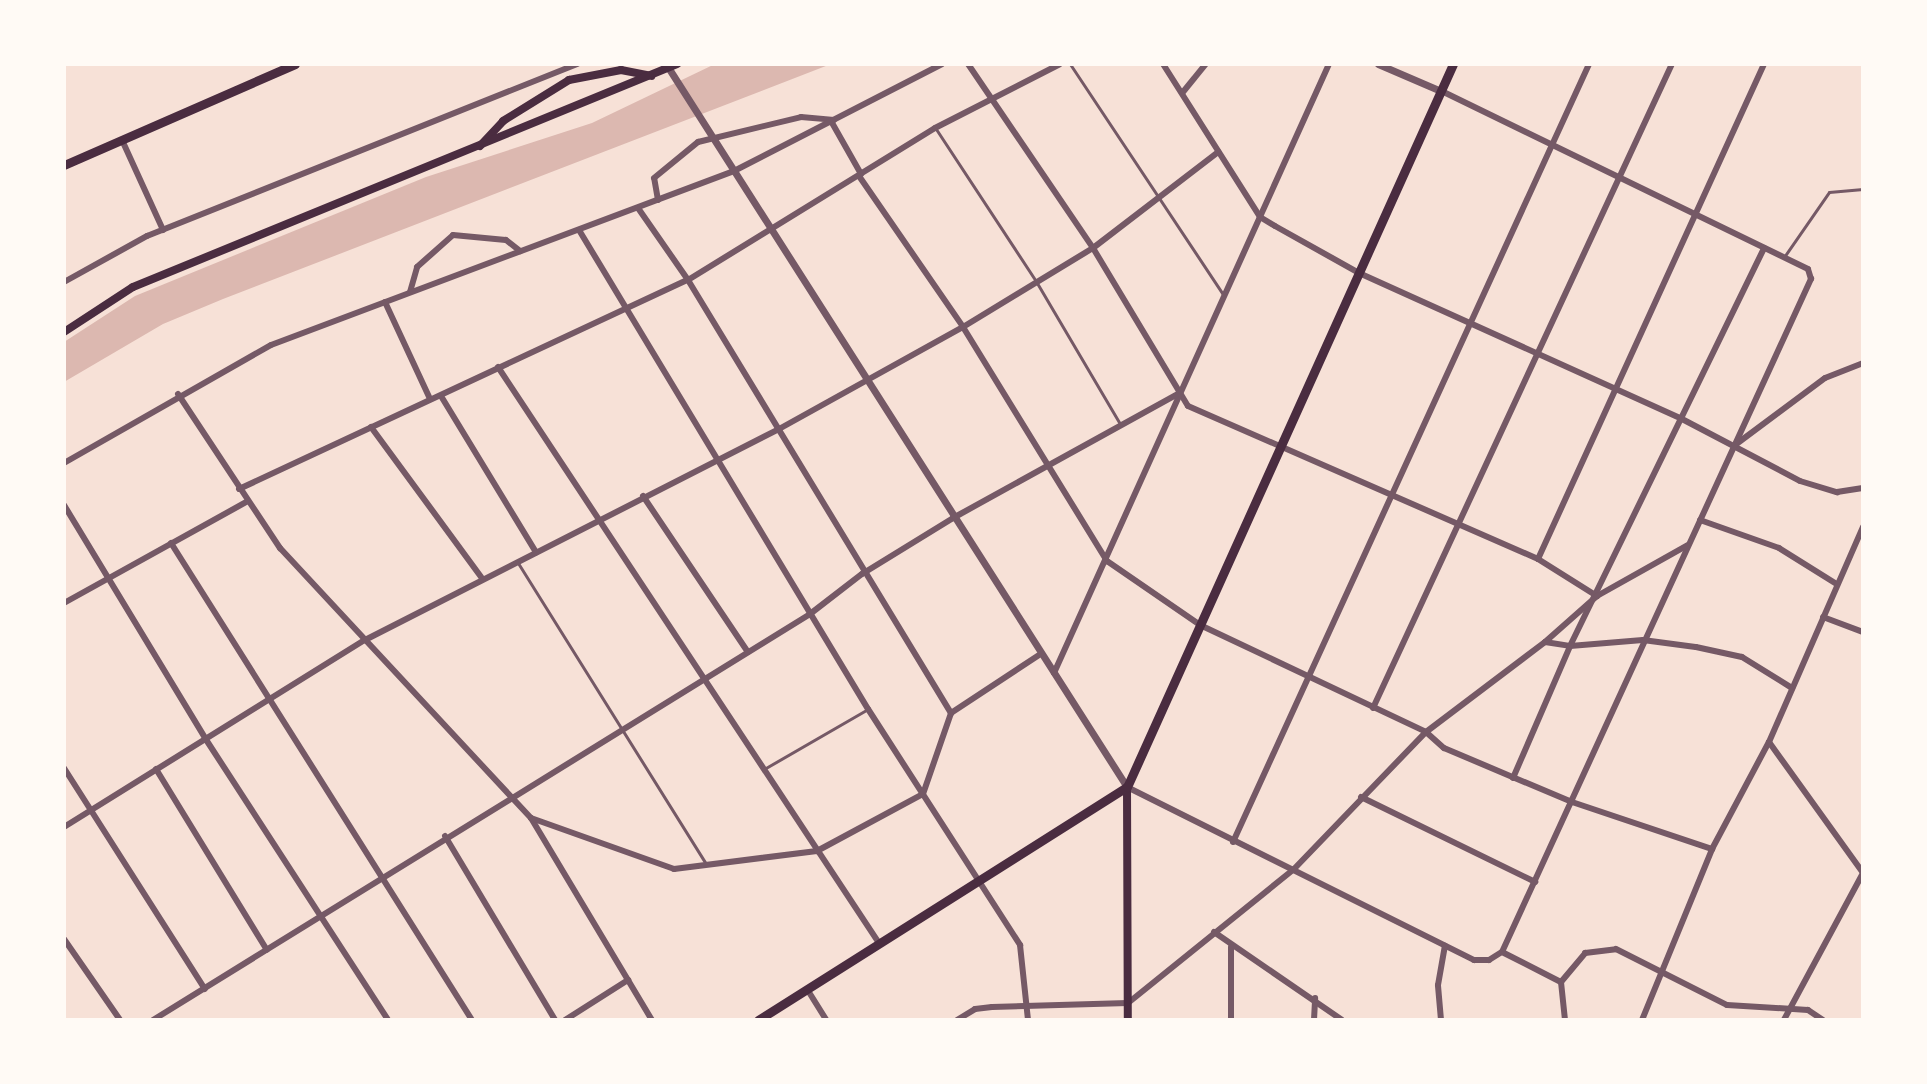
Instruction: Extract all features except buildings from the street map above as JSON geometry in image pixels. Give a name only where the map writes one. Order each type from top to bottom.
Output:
[{"type":"main road","points":[[64,165],[278,68],[295,64]]},
{"type":"main road","points":[[64,332],[133,287],[477,150],[676,64]]},
{"type":"main road","points":[[1128,1020],[1127,787],[1453,64]]},
{"type":"main road","points":[[477,150],[503,121],[569,80],[621,70],[651,76]]},
{"type":"main road","points":[[758,1020],[1127,787]]},
{"type":"street","points":[[64,282],[163,230],[578,64]]},
{"type":"street","points":[[666,64],[1053,677],[1127,787],[1474,960],[1489,960],[1502,952],[1811,279],[1808,269],[1784,257],[1441,91],[1378,64]]},
{"type":"street","points":[[64,463],[178,394],[271,345],[658,200],[833,120],[942,64]]},
{"type":"street","points":[[968,64],[1093,248],[1188,406],[1538,559],[1597,596]]},
{"type":"street","points":[[239,489],[688,280],[935,128],[1060,64]]},
{"type":"street","points":[[1163,64],[1260,217],[1359,273],[1682,419],[1800,481],[1837,492],[1863,488]]},
{"type":"street","points":[[1183,92],[1206,64]]},
{"type":"street","points":[[1053,677],[1107,561],[1178,394],[1226,299],[1329,64]]},
{"type":"street","points":[[1233,842],[1589,64]]},
{"type":"street","points":[[1373,708],[1672,64]]},
{"type":"street","points":[[1538,559],[1764,64]]},
{"type":"street","points":[[565,69],[569,80]]},
{"type":"street","points":[[658,200],[654,178],[698,142],[801,117],[833,120]]},
{"type":"street","points":[[833,120],[860,175],[963,327],[1107,561],[1200,625],[1426,732],[1444,748],[1572,802],[1712,849]]},
{"type":"street","points":[[122,140],[163,230]]},
{"type":"street","points":[[64,827],[365,640],[481,577],[779,429],[963,327],[1093,248],[1218,152]]},
{"type":"street","points":[[638,208],[688,280],[779,429],[862,574],[951,713]]},
{"type":"street","points":[[450,223],[453,235]]},
{"type":"street","points":[[579,230],[868,709],[1020,945],[1028,1020]]},
{"type":"street","points":[[410,292],[417,267],[453,235],[506,240],[520,251]]},
{"type":"street","points":[[1513,778],[1570,646],[1764,248]]},
{"type":"street","points":[[385,302],[430,399]]},
{"type":"street","points":[[1735,445],[1825,378],[1863,363]]},
{"type":"street","points":[[498,367],[879,943]]},
{"type":"street","points":[[178,394],[280,548],[531,818],[652,1020]]},
{"type":"street","points":[[153,1020],[445,836],[810,614],[862,574],[953,518],[1178,394]]},
{"type":"street","points":[[441,396],[536,552]]},
{"type":"street","points":[[371,427],[481,577]]},
{"type":"street","points":[[643,496],[748,652]]},
{"type":"street","points":[[64,603],[248,501]]},
{"type":"street","points":[[64,505],[205,738],[324,914],[388,1020]]},
{"type":"street","points":[[1700,520],[1779,548],[1835,583]]},
{"type":"street","points":[[1642,1020],[1659,969],[1712,849],[1769,742],[1835,583],[1863,527]]},
{"type":"street","points":[[171,543],[384,876],[472,1020]]},
{"type":"street","points":[[957,1020],[975,1009],[1128,1003],[1294,869],[1426,732],[1545,642],[1597,596],[1688,545]]},
{"type":"street","points":[[1823,617],[1863,632]]},
{"type":"street","points":[[1545,642],[1570,646],[1643,640],[1742,657],[1792,688]]},
{"type":"street","points":[[531,818],[674,869],[817,851],[923,794],[951,713],[1039,655]]},
{"type":"street","points":[[1769,742],[1863,873],[1784,1020]]},
{"type":"street","points":[[64,768],[205,989]]},
{"type":"street","points":[[156,769],[267,950]]},
{"type":"street","points":[[1361,797],[1535,882]]},
{"type":"street","points":[[445,836],[555,1020]]},
{"type":"street","points":[[1214,932],[1231,947],[1315,998],[1342,1020]]},
{"type":"street","points":[[65,941],[120,1020]]},
{"type":"street","points":[[1441,1020],[1438,985],[1445,946]]},
{"type":"street","points":[[1231,947],[1231,1020]]},
{"type":"street","points":[[1565,1020],[1561,982],[1585,953],[1597,949],[1616,949],[1727,1005],[1808,1010],[1823,1020]]},
{"type":"street","points":[[1502,952],[1561,982]]},
{"type":"street","points":[[565,1020],[628,980]]},
{"type":"street","points":[[807,989],[826,1020]]},
{"type":"street","points":[[1314,1020],[1315,998]]},
{"type":"lane","points":[[1070,64],[1226,299]]},
{"type":"lane","points":[[935,128],[1037,283],[1120,424]]},
{"type":"lane","points":[[1784,257],[1829,192],[1863,189]]},
{"type":"lane","points":[[516,560],[618,730],[707,865]]},
{"type":"lane","points":[[764,769],[868,709]]},
{"type":"shaded area","points":[[715,64],[831,64],[223,299],[163,324],[64,382],[64,342],[135,296],[426,177],[592,123]]}]
